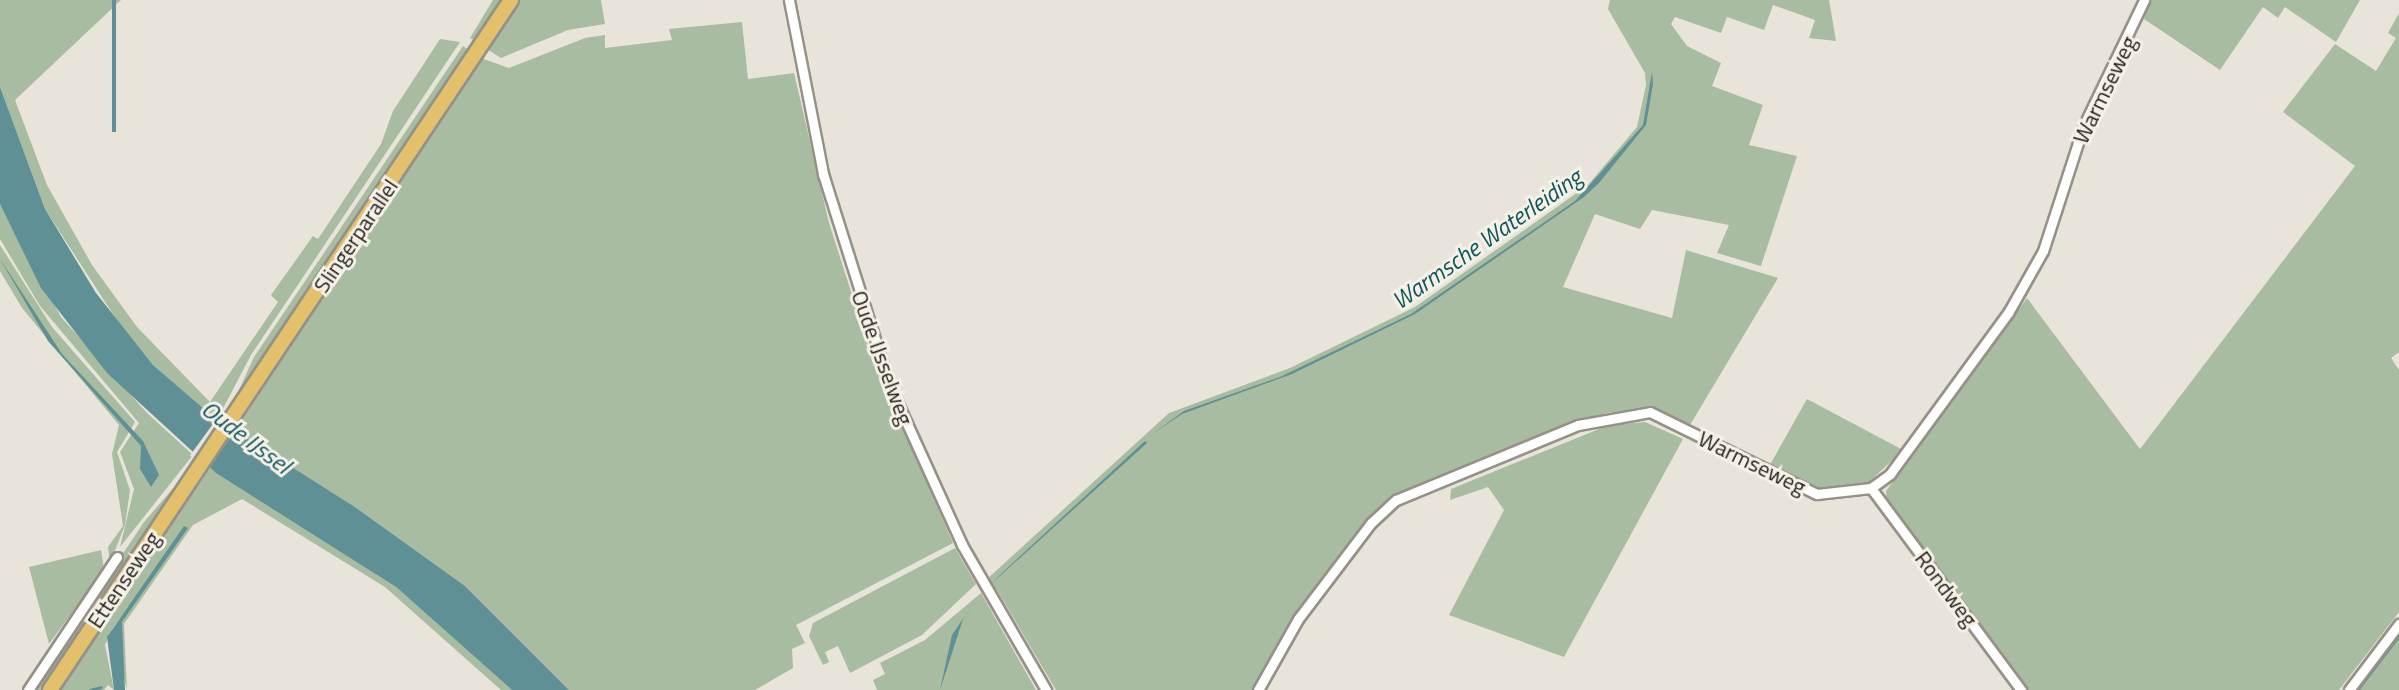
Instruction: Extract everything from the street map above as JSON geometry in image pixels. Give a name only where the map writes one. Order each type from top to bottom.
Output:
[{"type":"main road","name":"Slingerparallel","points":[[198,471],[511,0]]},
{"type":"main road","name":"Ettenseweg","points":[[50,690],[198,471]]},
{"type":"street","name":"Oude IJsselweg","points":[[789,0],[823,174],[890,386],[962,545],[1046,690]]},
{"type":"street","name":"Warmseweg","points":[[1258,690],[1298,620],[1371,523],[1396,500],[1578,425],[1650,412],[1817,494],[1871,488],[1906,456],[2008,313],[2043,251],[2083,127],[2144,0]]},
{"type":"street","name":"Rondweg","points":[[1871,488],[2021,690]]},
{"type":"street","name":"Ettenseweg","points":[[28,690],[117,557]]},
{"type":"street","points":[[2349,690],[2399,624]]},
{"type":"green space","points":[[0,0],[121,0],[15,100],[47,185],[92,265],[137,327],[210,402],[278,302],[271,295],[313,236],[318,239],[381,144],[393,111],[440,39],[460,42],[251,355],[217,420],[153,365],[118,322],[45,209],[0,87]]},
{"type":"green space","points":[[493,0],[505,0],[478,43],[470,38]]},
{"type":"green space","points":[[519,0],[601,0],[605,24],[568,30],[501,58],[487,49]]},
{"type":"green space","points":[[1610,0],[1829,0],[1836,41],[1809,38],[1815,20],[1773,5],[1764,30],[1727,17],[1721,33],[1675,17],[1671,24],[1687,46],[1721,63],[1712,86],[1763,105],[1749,145],[1797,156],[1761,266],[1717,253],[1729,225],[1652,210],[1640,229],[1595,214],[1563,287],[1672,318],[1686,250],[1778,278],[1687,430],[1645,409],[1607,413],[1394,497],[1314,589],[1253,690],[1056,690],[997,590],[993,593],[986,580],[1169,413],[1290,368],[1415,307],[1588,185],[1637,127],[1646,85],[1645,73],[1608,9]]},
{"type":"green space","points":[[2150,0],[2360,0],[2336,42],[2285,7],[2278,18],[2263,7],[2220,70],[2144,19]]},
{"type":"green space","points":[[2399,13],[2399,352],[2391,358],[2399,370],[2399,612],[2339,690],[2027,690],[1887,501],[1886,491],[2027,298],[2140,449],[2355,166],[2283,112],[2335,44],[2376,71],[2396,38],[2388,33]]},
{"type":"green space","points":[[742,22],[748,79],[794,73],[829,223],[869,348],[953,543],[796,625],[805,643],[792,649],[793,668],[755,690],[569,690],[465,586],[355,507],[234,432],[481,58],[509,68],[585,38],[605,35],[605,48],[672,40],[669,29]]},
{"type":"green space","points":[[463,46],[472,52],[230,410],[254,357]]},
{"type":"green space","points":[[0,204],[61,317],[147,413],[193,455],[120,547],[134,489],[120,452],[139,423],[40,306],[0,239]]},
{"type":"green space","points":[[0,245],[52,327],[135,422],[117,452],[130,490],[125,525],[110,563],[108,547],[123,526],[112,454],[119,425],[22,308],[0,271]]},
{"type":"green space","points":[[1807,399],[1903,450],[1866,485],[1818,491],[1767,470]]},
{"type":"green space","points":[[1645,422],[1683,439],[1564,657],[1449,615],[1504,510],[1488,487],[1450,500],[1451,489],[1609,425]]},
{"type":"green space","points":[[210,468],[396,587],[512,690],[501,690],[385,587],[242,499],[193,525],[124,624],[127,690],[120,663],[122,622],[187,526],[112,629],[105,645],[114,690],[108,685],[104,690],[58,690]]},
{"type":"green space","points":[[188,471],[44,690],[32,690],[144,522]]},
{"type":"green space","points":[[955,548],[976,584],[922,635],[850,673],[838,646],[825,652],[829,662],[823,665],[809,636],[813,623]]},
{"type":"green space","points":[[101,550],[104,569],[49,644],[29,567]]},
{"type":"green space","points":[[981,593],[1036,690],[877,690],[873,680],[885,674],[880,663],[925,640]]},
{"type":"green space","points":[[2399,625],[2399,690],[2349,690]]},
{"type":"water","points":[[112,0],[116,0],[116,132],[112,132]]},
{"type":"water","points":[[1652,72],[1653,84],[1646,125],[1599,183],[1584,197],[1415,314],[1292,374],[1182,414],[1151,435],[1184,411],[1280,377],[1411,314],[1575,201],[1643,125]]},
{"type":"water","points":[[0,87],[45,209],[96,293],[153,365],[217,420],[355,507],[465,586],[569,690],[512,690],[396,587],[216,473],[107,373],[41,288],[0,204]]},
{"type":"water","points":[[0,259],[62,354],[143,441],[159,475],[151,487],[140,469],[141,446],[48,341]]},
{"type":"water","points":[[1145,441],[1147,443],[991,584],[1003,572]]},
{"type":"water","points":[[184,526],[188,528],[122,622],[125,690],[114,690],[107,637]]},
{"type":"water","points":[[979,595],[963,619],[940,690],[952,635]]},
{"type":"pier","points":[[218,417],[236,430],[208,469],[190,456]]},
{"type":"waterway","points":[[2357,690],[2399,635]]},
{"type":"waterway","points":[[90,690],[101,687]]},
{"type":"water label","name":"Warmsche Waterleiding","points":[[1487,239]]},
{"type":"water label","name":"Oude IJssel","points":[[246,437]]}]
